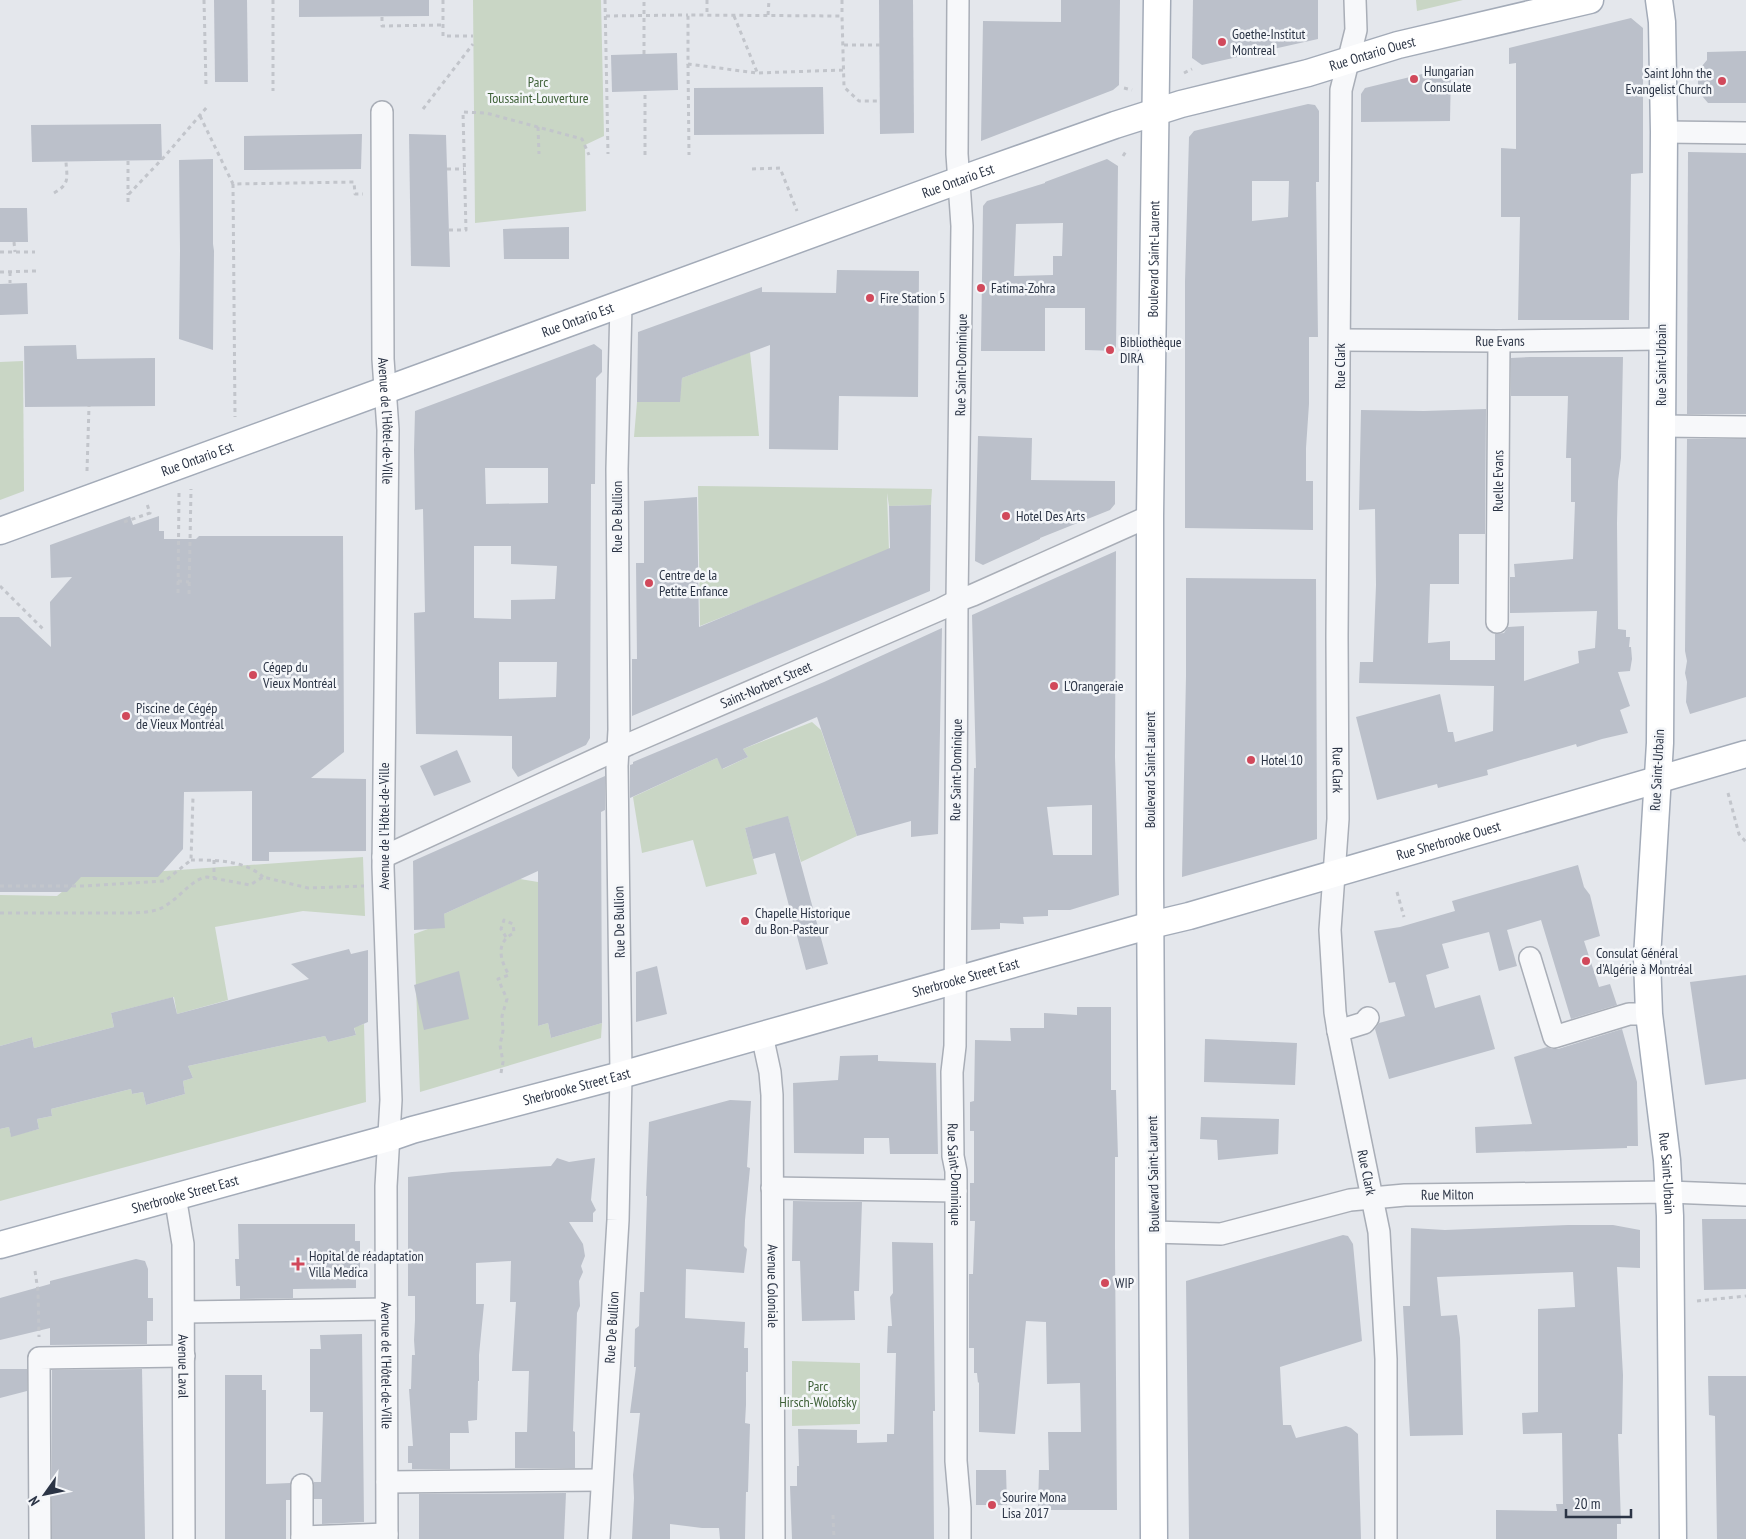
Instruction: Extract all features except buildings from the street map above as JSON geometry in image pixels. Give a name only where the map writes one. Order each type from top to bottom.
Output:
[{"type":"main road","name":"Boulevard Saint-Laurent","points":[[1154,1539],[1150,516],[1157,0]]},
{"type":"main road","name":"Rue Ontario Ouest","points":[[1155,112],[1308,73],[1398,45],[1590,0]]},
{"type":"main road","name":"Rue Saint-Urbain","points":[[1659,0],[1662,22],[1664,132],[1661,339],[1660,743],[1647,958],[1649,1014],[1667,1160],[1669,1192],[1673,1539]]},
{"type":"main road","name":"Rue Ontario Est","points":[[0,531],[959,181],[1155,112]]},
{"type":"main road","name":"Rue Sherbrooke Ouest","points":[[1151,925],[1198,914],[1746,754]]},
{"type":"main road","name":"Sherbrooke Street East","points":[[0,1245],[389,1138],[412,1130],[621,1075],[1151,925]]},
{"type":"street","name":"Rue Saint-Dominique","points":[[958,0],[957,154],[962,226],[958,601],[965,777],[955,981],[955,1046],[952,1072],[953,1156],[956,1170],[956,1461],[960,1508],[960,1539]]},
{"type":"street","name":"Rue Clark","points":[[1356,0],[1356,30],[1341,90],[1337,628],[1338,819],[1330,930],[1338,1031],[1379,1232],[1386,1359],[1386,1539]]},
{"type":"street","name":"Avenue de l'Hôtel-de-Ville","points":[[382,112],[383,359],[388,430],[383,857],[391,1100],[386,1186],[387,1537]]},
{"type":"street","points":[[1664,132],[1746,132]]},
{"type":"street","name":"Rue De Bullion","points":[[599,1539],[618,1220],[621,1075],[617,749],[619,730],[617,469],[621,304]]},
{"type":"street","name":"Rue Evans","points":[[1340,340],[1661,339]]},
{"type":"street","name":"Ruelle Evans","points":[[1497,622],[1499,341]]},
{"type":"street","points":[[1661,426],[1746,427]]},
{"type":"street","name":"Saint-Norbert Street","points":[[383,857],[617,749],[941,610],[1150,516]]},
{"type":"street","points":[[1530,958],[1554,1037],[1629,1014],[1649,1014]]},
{"type":"street","points":[[1338,1031],[1364,1023],[1368,1018]]},
{"type":"street","name":"Avenue Coloniale","points":[[762,1035],[770,1072],[772,1095],[774,1539]]},
{"type":"street","points":[[772,1188],[956,1191]]},
{"type":"street","name":"Rue Milton","points":[[1153,1232],[1221,1234],[1350,1200],[1415,1194],[1669,1192],[1746,1195]]},
{"type":"street","name":"Avenue Laval","points":[[176,1196],[183,1244],[184,1539]]},
{"type":"street","points":[[184,1312],[386,1309]]},
{"type":"street","points":[[40,1539],[39,1358],[184,1356]]},
{"type":"street","points":[[387,1482],[602,1480]]},
{"type":"street","points":[[302,1486],[302,1538],[387,1537]]},
{"type":"path","points":[[204,0],[206,86]]},
{"type":"path","points":[[273,0],[274,91]]},
{"type":"path","points":[[443,0],[443,36],[473,36]]},
{"type":"path","points":[[606,0],[608,154]]},
{"type":"path","points":[[644,0],[644,54]]},
{"type":"path","points":[[707,0],[707,15]]},
{"type":"path","points":[[768,15],[769,0]]},
{"type":"path","points":[[842,0],[844,87],[859,100],[880,101]]},
{"type":"path","points":[[688,15],[689,155]]},
{"type":"path","points":[[606,16],[842,16]]},
{"type":"path","points":[[734,16],[757,72]]},
{"type":"path","points":[[382,17],[382,26],[443,25]]},
{"type":"path","points":[[423,109],[474,44]]},
{"type":"path","points":[[844,45],[880,45]]},
{"type":"path","points":[[688,64],[757,72],[843,70]]},
{"type":"path","points":[[1184,73],[1192,69]]},
{"type":"path","points":[[1124,88],[1132,90]]},
{"type":"path","points":[[645,91],[645,155]]},
{"type":"path","points":[[128,195],[207,107]]},
{"type":"path","points":[[449,230],[466,230],[464,112],[486,113],[582,139],[589,155]]},
{"type":"path","points":[[200,116],[233,184],[235,417]]},
{"type":"path","points":[[538,128],[539,154]]},
{"type":"path","points":[[1123,156],[1128,150]]},
{"type":"path","points":[[128,161],[128,202]]},
{"type":"path","points":[[54,193],[65,186],[67,181],[66,162]]},
{"type":"path","points":[[752,169],[780,168],[797,211]]},
{"type":"path","points":[[447,169],[464,169]]},
{"type":"path","points":[[233,184],[354,182],[354,194],[366,194]]},
{"type":"path","points":[[14,242],[14,252]]},
{"type":"path","points":[[0,252],[35,252]]},
{"type":"path","points":[[0,272],[36,270]]},
{"type":"path","points":[[10,272],[10,283]]},
{"type":"path","points":[[87,471],[89,406]]},
{"type":"path","points":[[190,594],[191,489]]},
{"type":"path","points":[[178,594],[179,493]]},
{"type":"path","points":[[124,522],[150,513],[147,504]]},
{"type":"path","points":[[178,581],[189,582]]},
{"type":"path","points":[[0,586],[44,630]]},
{"type":"path","points":[[1728,793],[1739,834],[1746,842]]},
{"type":"path","points":[[191,860],[193,797]]},
{"type":"path","points":[[0,886],[84,886],[165,881],[191,860],[214,860],[241,865],[256,870],[263,877],[308,888],[370,886]]},
{"type":"path","points":[[214,860],[214,878]]},
{"type":"path","points":[[0,914],[134,913],[153,911],[167,906],[202,878],[214,878],[250,885],[263,877]]},
{"type":"path","points":[[1398,892],[1404,917]]},
{"type":"path","points":[[501,1073],[503,1062],[500,1045],[502,1016],[506,999],[498,979],[509,975],[503,965],[501,955],[506,937],[514,933],[513,924],[504,920],[501,928],[506,937]]},
{"type":"path","points":[[35,1271],[38,1291],[39,1358]]},
{"type":"path","points":[[1697,1301],[1746,1296]]},
{"type":"path","points":[[833,1515],[834,1539]]},
{"type":"green space","name":"Parc Toussaint-Louverture","points":[[473,0],[601,0],[604,136],[585,145],[586,211],[475,223]]},
{"type":"green space","points":[[1416,0],[1463,0],[1417,11]]},
{"type":"green space","points":[[750,352],[759,436],[634,437],[637,402],[679,402],[682,378]]},
{"type":"green space","points":[[23,361],[24,491],[0,500],[0,362]]},
{"type":"green space","points":[[698,486],[932,489],[931,505],[889,506],[887,493],[889,551],[700,626]]},
{"type":"green space","points":[[812,722],[821,730],[857,836],[801,862],[788,817],[745,828],[757,874],[706,887],[693,840],[642,853],[633,797],[717,758],[723,769],[748,757],[743,749]]},
{"type":"green space","points":[[363,857],[365,916],[303,911],[215,927],[228,1000],[177,1014],[174,997],[111,1013],[114,1027],[34,1048],[32,1037],[0,1046],[0,895],[57,896],[80,877]]},
{"type":"green space","points":[[520,879],[538,882],[538,1026],[548,1023],[551,1038],[602,1023],[601,1038],[420,1092],[414,934],[428,929],[444,914]]},
{"type":"green space","points":[[364,1024],[366,1102],[0,1201],[0,1129],[9,1127],[11,1136],[39,1129],[37,1119],[52,1116],[51,1109],[131,1089],[132,1094],[143,1092],[146,1105],[185,1094],[183,1081],[193,1078],[188,1066],[325,1036],[328,1042],[356,1035],[354,1027]]},
{"type":"green space","name":"Parc Hirsch-Wolofsky","points":[[792,1361],[860,1363],[860,1424],[792,1426]]},
{"type":"place","name":"Goethe-Institut Montreal","points":[[1222,42]]},
{"type":"place","name":"Hungarian Consulate","points":[[1414,79]]},
{"type":"place","name":"Saint John the Evangelist Church","points":[[1722,81]]},
{"type":"place","name":"Fatima-Zohra","points":[[981,288]]},
{"type":"place","name":"Fire Station 5","points":[[870,298]]},
{"type":"place","name":"Bibliothèque DIRA","points":[[1110,350]]},
{"type":"place","name":"Hotel Des Arts","points":[[1006,516]]},
{"type":"place","name":"Centre de la Petite Enfance","points":[[649,583]]},
{"type":"place","name":"Cégep du Vieux Montréal","points":[[253,675]]},
{"type":"place","name":"L’Orangeraie","points":[[1054,686]]},
{"type":"place","name":"Piscine de Cégép de Vieux Montréal","points":[[126,716]]},
{"type":"place","name":"Hotel 10","points":[[1251,760]]},
{"type":"place","name":"Chapelle Historique du Bon-Pasteur","points":[[745,921]]},
{"type":"place","name":"Consulat Général d'Algérie à Montréal","points":[[1586,961]]},
{"type":"place","name":"Hopital de réadaptation Villa Medica","points":[[298,1264]]},
{"type":"place","name":"WIP","points":[[1105,1283]]},
{"type":"place","name":"Sourire Mona Lisa 2017","points":[[992,1505]]}]
